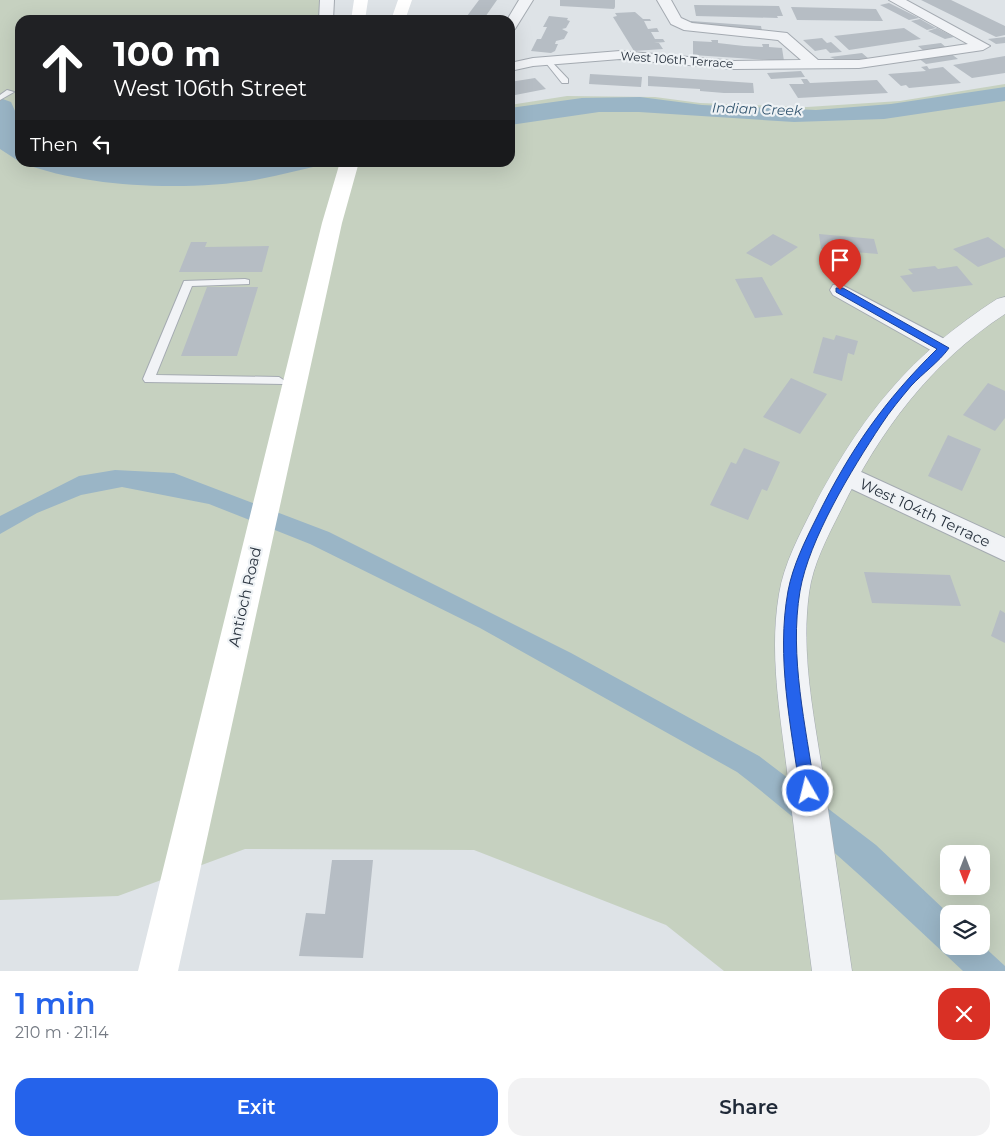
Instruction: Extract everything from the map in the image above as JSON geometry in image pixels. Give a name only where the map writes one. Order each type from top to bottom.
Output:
[{"type":"main road","points":[[359,15],[361,0]]},
{"type":"main road","points":[[400,15],[405,0]]},
{"type":"main road","name":"Antioch Road","points":[[332,223],[338,167]]},
{"type":"main road","name":"Antioch Road","points":[[158,971],[332,223],[349,167]]},
{"type":"street","points":[[326,15],[327,0]]},
{"type":"street","points":[[515,18],[526,0]]},
{"type":"street","points":[[664,0],[676,21],[689,27],[782,36],[814,64]]},
{"type":"street","name":"West 106th Terrace","points":[[515,65],[620,55],[734,65],[859,64],[983,46],[896,0]]},
{"type":"street","points":[[840,290],[944,348]]},
{"type":"street","points":[[832,971],[792,680],[790,654],[794,592],[804,556],[846,475],[878,421],[907,384],[944,348],[961,333],[1005,304]]},
{"type":"street","name":"West 104th Terrace","points":[[846,475],[1005,550]]},
{"type":"lane","points":[[549,61],[565,81]]},
{"type":"lane","points":[[0,98],[10,92]]},
{"type":"lane","points":[[245,282],[188,283],[149,379],[279,381]]},
{"type":"green space","points":[[0,0],[320,0],[323,5],[320,15],[15,15],[15,167],[515,167],[515,104],[567,96],[655,97],[700,103],[807,107],[900,101],[1005,84],[1005,971],[724,971],[666,925],[474,850],[245,849],[118,896],[0,900]]},
{"type":"water","name":"Indian Creek","points":[[1005,87],[1005,101],[884,119],[794,122],[639,112],[599,112],[515,124],[515,107],[582,98],[640,97],[702,105],[816,110],[891,104]]},
{"type":"water","points":[[0,98],[11,102],[15,111],[15,159],[0,149]]},
{"type":"water","points":[[35,167],[314,167],[255,180],[198,186],[137,185],[106,182],[76,178]]},
{"type":"water","points":[[115,470],[174,473],[329,532],[571,653],[759,756],[876,845],[940,905],[940,950],[824,844],[737,772],[480,628],[310,544],[209,504],[122,487],[81,495],[37,513],[0,534],[0,516],[79,476]]},
{"type":"water","points":[[990,952],[1005,966],[1005,971],[963,971],[946,955],[990,955]]},
{"type":"building","points":[[479,0],[497,0],[486,15],[468,15]]},
{"type":"building","points":[[560,0],[615,0],[615,7],[614,9],[560,6]]},
{"type":"building","points":[[921,0],[951,0],[1005,26],[1005,35],[996,37]]},
{"type":"building","points":[[889,3],[919,18],[909,20],[880,5]]},
{"type":"building","points":[[694,5],[779,6],[783,16],[777,16],[778,18],[696,16]]},
{"type":"building","points":[[791,7],[876,9],[883,21],[797,20]]},
{"type":"building","points":[[635,12],[643,19],[650,19],[651,21],[644,21],[648,29],[657,28],[659,32],[651,32],[655,39],[663,39],[665,42],[654,43],[659,43],[663,49],[634,51],[613,17],[617,16],[615,13]]},
{"type":"building","points":[[549,16],[568,18],[567,20],[570,21],[566,28],[562,29],[568,32],[564,39],[556,41],[555,44],[558,44],[555,51],[551,53],[531,51],[537,39],[541,39],[547,27],[543,27]]},
{"type":"building","points":[[920,19],[936,28],[927,30],[911,21]]},
{"type":"building","points":[[691,21],[761,26],[762,31],[691,24]]},
{"type":"building","points":[[904,28],[921,39],[849,50],[834,36]]},
{"type":"building","points":[[937,28],[954,37],[945,39],[928,31]]},
{"type":"building","points":[[1005,37],[1005,43],[996,44],[988,39]]},
{"type":"building","points":[[822,38],[827,43],[831,42],[842,52],[830,53],[826,49],[815,51],[803,40]]},
{"type":"building","points":[[711,40],[718,40],[718,43],[744,46],[763,47],[762,44],[769,44],[769,47],[782,48],[784,61],[693,55],[693,41],[712,42]]},
{"type":"building","points":[[941,43],[948,49],[924,51],[918,46]]},
{"type":"building","points":[[862,53],[869,59],[842,62],[830,57]]},
{"type":"building","points":[[950,53],[958,59],[926,64],[918,58]]},
{"type":"building","points":[[1005,56],[1005,73],[972,78],[953,65]]},
{"type":"building","points":[[927,66],[929,69],[943,67],[961,83],[909,88],[906,85],[901,86],[888,74],[926,71],[921,67]]},
{"type":"building","points":[[801,71],[805,77],[771,79],[767,73]]},
{"type":"building","points":[[590,74],[642,77],[641,87],[589,84]]},
{"type":"building","points":[[648,76],[753,83],[754,93],[724,93],[700,91],[700,89],[648,86]]},
{"type":"building","points":[[535,78],[546,89],[515,95],[515,81]]},
{"type":"building","points":[[801,79],[807,79],[810,83],[877,80],[888,93],[798,98],[789,84],[804,84]]},
{"type":"building","points":[[773,234],[798,247],[771,266],[746,253]]},
{"type":"building","points":[[819,234],[874,239],[878,254],[821,249]]},
{"type":"building","points":[[988,237],[1005,249],[1005,257],[978,267],[953,249]]},
{"type":"building","points":[[191,242],[207,242],[205,247],[269,246],[262,272],[179,272]]},
{"type":"building","points":[[935,266],[938,269],[957,266],[973,285],[913,292],[900,276],[913,274],[908,269]]},
{"type":"building","points":[[762,277],[783,315],[755,318],[735,279]]},
{"type":"building","points":[[207,287],[258,287],[237,356],[181,356]]},
{"type":"building","points":[[836,335],[858,341],[854,355],[848,353],[842,381],[813,373],[823,337],[834,340]]},
{"type":"building","points":[[791,378],[827,394],[800,434],[763,417]]},
{"type":"building","points":[[988,383],[1005,391],[1005,418],[995,431],[963,415]]},
{"type":"building","points":[[948,435],[981,449],[962,491],[928,476]]},
{"type":"building","points":[[744,448],[780,462],[767,491],[762,489],[748,520],[710,505],[731,462],[736,464]]},
{"type":"building","points":[[864,572],[950,575],[961,606],[872,603]]},
{"type":"building","points":[[1000,610],[1005,613],[1005,643],[991,636]]},
{"type":"building","points":[[332,860],[373,860],[363,958],[299,956],[306,913],[325,914]]},
{"type":"route","points":[[808,791],[790,654],[794,592],[804,556],[834,493],[878,421],[907,384],[944,348],[840,290]]}]
